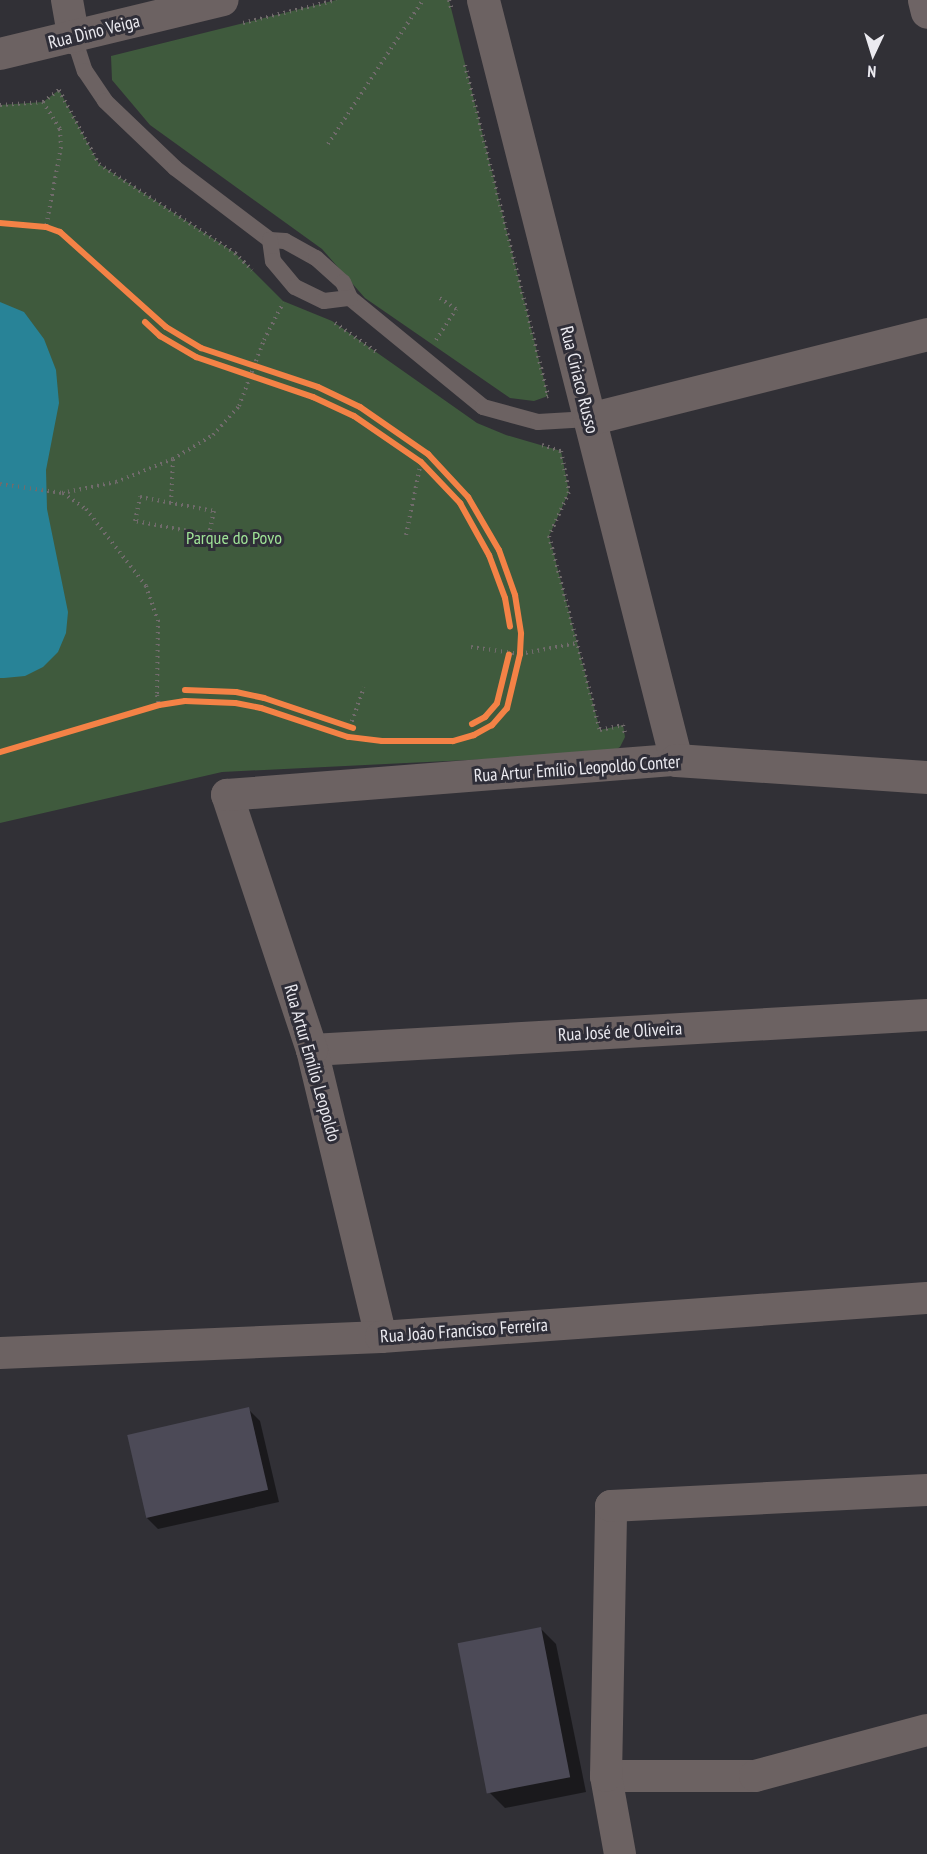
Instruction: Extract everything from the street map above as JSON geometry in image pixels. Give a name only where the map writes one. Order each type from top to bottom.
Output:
[{"type":"main road","points":[[924,0],[927,12]]},
{"type":"street","points":[[67,0],[74,38]]},
{"type":"street","name":"Rua Ciriaco Russo","points":[[483,0],[676,760]]},
{"type":"street","name":"Rua Dino Veiga","points":[[0,54],[74,38],[229,13]]},
{"type":"street","points":[[589,419],[927,334]]},
{"type":"street","name":"Rua Artur Emílio Leopoldo Conter","points":[[227,795],[676,760],[927,777]]},
{"type":"street","name":"Rua Artur Emílio Leopoldo","points":[[227,795],[312,1050],[381,1337]]},
{"type":"street","name":"Rua José de Oliveira","points":[[312,1050],[927,1015]]},
{"type":"street","name":"Rua João Francisco Ferreira","points":[[0,1353],[381,1337],[927,1298]]},
{"type":"street","points":[[620,1854],[606,1776],[611,1506],[927,1490]]},
{"type":"street","points":[[606,1776],[755,1776],[927,1730]]},
{"type":"lane","points":[[74,38],[85,71],[105,101],[175,168],[270,240],[285,241],[316,258],[343,282],[350,298],[483,407],[538,423],[589,419]]},
{"type":"lane","points":[[270,240],[273,261],[296,287],[324,301],[350,298]]},
{"type":"path","points":[[229,13],[336,0]]},
{"type":"path","points":[[328,144],[423,0]]},
{"type":"path","points":[[449,0],[453,15]]},
{"type":"path","points":[[464,61],[548,396],[534,401]]},
{"type":"path","points":[[0,105],[43,102],[59,90],[99,164],[235,253],[259,277]]},
{"type":"path","points":[[35,226],[50,228],[61,147],[60,129],[43,102]]},
{"type":"path","points":[[433,345],[456,309],[437,296]]},
{"type":"path","points":[[0,484],[62,493],[116,482],[173,459],[213,435],[239,406],[283,301],[293,305]]},
{"type":"path","points":[[332,321],[381,355]]},
{"type":"path","points":[[243,363],[264,370]]},
{"type":"path","points":[[239,373],[261,380]]},
{"type":"path","points":[[533,443],[561,451],[569,492],[549,536],[600,730],[623,725],[624,742]]},
{"type":"path","points":[[411,456],[429,470]]},
{"type":"path","points":[[171,503],[173,459]]},
{"type":"path","points":[[406,535],[421,462]]},
{"type":"path","points":[[62,493],[86,509],[146,586],[158,620],[157,695],[159,705]]},
{"type":"path","points":[[140,497],[171,503],[214,511],[210,535],[135,521],[140,497]]},
{"type":"path","points":[[507,662],[510,643]]},
{"type":"path","points":[[471,647],[520,654],[577,643]]},
{"type":"path","points":[[517,665],[521,644]]},
{"type":"path","points":[[350,727],[364,687]]},
{"type":"path","points":[[145,699],[166,694]]},
{"type":"path","points":[[147,709],[168,704]]},
{"type":"path","points":[[340,724],[361,729]]},
{"type":"green space","points":[[336,0],[449,0],[548,396],[534,401],[510,398],[365,298],[322,249],[150,125],[112,80],[111,56]]},
{"type":"green space","name":"Parque do Povo","points":[[59,90],[99,164],[235,253],[283,301],[332,321],[477,423],[506,435],[561,451],[569,492],[549,536],[600,730],[623,725],[625,737],[620,747],[610,753],[222,772],[0,823],[0,105],[43,102]]},
{"type":"water","points":[[0,302],[24,312],[44,339],[56,370],[59,403],[46,470],[47,509],[68,612],[66,633],[58,652],[43,667],[25,676],[4,678],[0,678]]},
{"type":"building","points":[[249,1407],[268,1490],[146,1518],[127,1435]]},
{"type":"building","points":[[541,1627],[570,1777],[487,1793],[458,1643]]},
{"type":"cycle path","points":[[0,223],[46,227],[60,232],[166,327],[201,348],[318,387],[360,407],[428,454],[468,497],[499,550],[515,595],[521,634],[520,654],[507,708],[492,725],[474,735],[453,741],[382,741],[348,737],[261,708],[235,703],[185,701],[159,705],[0,752]]},
{"type":"cycle path","points":[[145,322],[160,336],[196,357],[313,397],[354,416],[421,462],[460,503],[489,555],[505,598],[510,627]]},
{"type":"cycle path","points":[[472,724],[485,717],[497,703],[509,654]]},
{"type":"cycle path","points":[[185,690],[236,692],[264,698],[353,728]]}]
